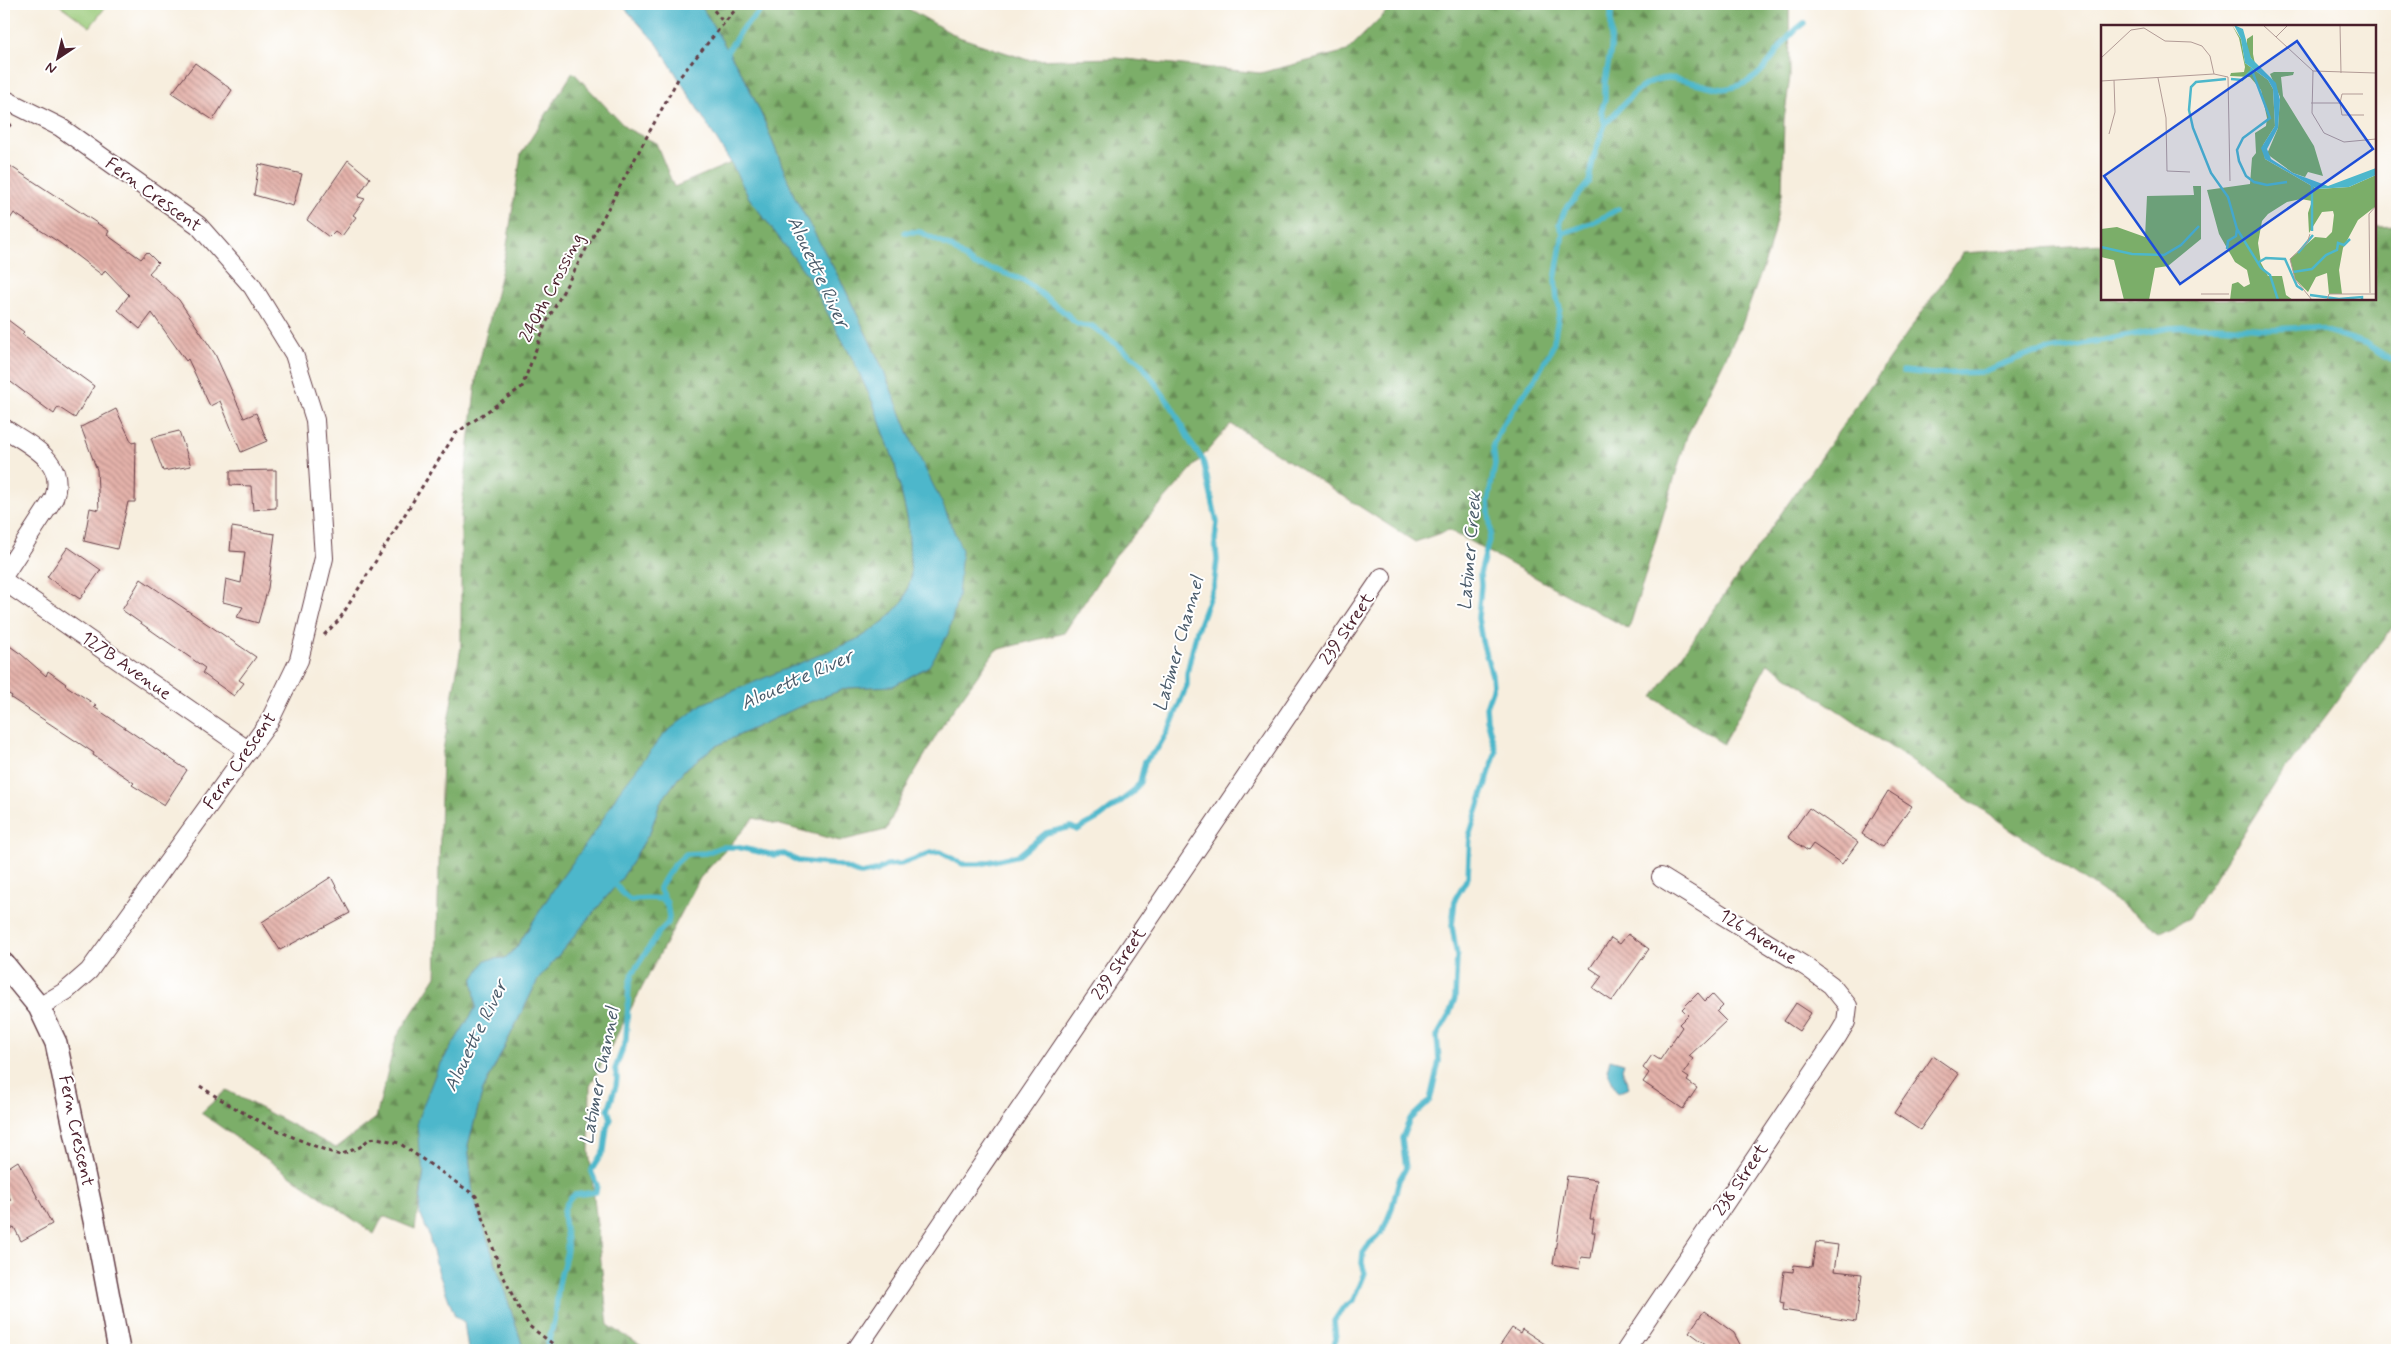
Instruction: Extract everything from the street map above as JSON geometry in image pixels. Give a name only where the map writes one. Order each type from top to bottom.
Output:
[{"type":"street","name":"Fern Crescent","points":[[4,99],[60,127],[198,225],[252,286],[294,354],[315,420],[324,558],[299,660],[269,722],[89,971],[66,991],[40,1007],[51,1028],[62,1068],[119,1350]]},
{"type":"street","points":[[4,428],[47,458],[56,471],[59,485],[54,498],[4,574]]},
{"type":"street","name":"239 Street","points":[[856,1350],[1382,577]]},
{"type":"street","name":"127B Avenue","points":[[4,581],[249,751]]},
{"type":"street","name":"126 Avenue","points":[[1661,877],[1808,968],[1830,984],[1848,1006]]},
{"type":"street","points":[[4,964],[40,1007]]},
{"type":"street","name":"238 Street","points":[[1626,1350],[1837,1037],[1846,1022],[1848,1006]]},
{"type":"path","points":[[709,4],[724,23]]},
{"type":"path","name":"240th Crossing","points":[[299,660],[339,620],[454,434],[522,387],[545,325],[673,88],[740,4]]},
{"type":"path","points":[[200,1086],[277,1129],[340,1155],[360,1147],[369,1139],[377,1138],[399,1143],[476,1196],[500,1269],[516,1303],[529,1326],[560,1350]]},
{"type":"green space","points":[[58,4],[108,4],[90,27]]},
{"type":"green space","points":[[700,4],[900,4],[956,36],[1028,60],[1116,58],[1260,73],[1347,51],[1394,4],[1789,4],[1790,77],[1784,120],[1782,195],[1768,254],[1743,322],[1687,436],[1629,629],[1449,530],[1415,542],[1231,424],[1115,556],[1064,633],[996,650],[945,721],[909,782],[886,830],[840,841],[754,818],[700,878],[590,1086],[589,1151],[608,1325],[648,1350],[524,1350],[473,1195],[468,1145],[483,1090],[538,980],[622,878],[650,832],[660,803],[684,770],[714,747],[807,703],[847,688],[893,686],[929,666],[913,444],[882,367],[843,285],[795,198],[745,79]]},
{"type":"green space","points":[[573,72],[626,128],[656,143],[674,187],[731,163],[749,198],[807,275],[854,362],[873,403],[894,461],[908,521],[911,578],[904,600],[883,623],[860,638],[814,659],[618,793],[597,829],[557,884],[516,948],[473,980],[476,1007],[437,1070],[419,1151],[424,1170],[415,1229],[383,1216],[374,1234],[201,1113],[226,1090],[336,1148],[376,1118],[396,1038],[436,976],[442,756],[461,647],[461,515],[477,372],[506,252],[521,154]]},
{"type":"green space","points":[[2397,226],[2397,621],[2275,784],[2189,918],[2161,932],[1768,663],[1723,744],[1653,697],[1963,253],[2101,244],[2101,300],[2376,300],[2376,227]]},
{"type":"water","name":"Alouette River","points":[[621,4],[700,4],[745,79],[795,198],[843,285],[882,367],[913,444],[942,503],[962,550],[958,597],[948,634],[929,666],[893,686],[847,688],[807,703],[714,747],[684,770],[660,803],[650,832],[622,878],[538,980],[483,1090],[468,1145],[473,1195],[524,1350],[468,1350],[464,1322],[455,1316],[439,1274],[428,1233],[419,1211],[424,1170],[419,1151],[417,1121],[437,1070],[476,1007],[473,980],[485,960],[505,958],[516,948],[557,884],[597,829],[618,793],[663,735],[702,704],[860,638],[883,623],[904,600],[911,578],[908,521],[894,461],[873,403],[854,362],[807,275],[749,198],[731,163],[658,45]]},
{"type":"water","points":[[1610,1059],[1624,1063],[1622,1069],[1629,1088],[1617,1093],[1607,1070]]},
{"type":"building","points":[[195,63],[232,90],[213,120],[172,93]]},
{"type":"building","points":[[348,160],[370,178],[358,197],[365,199],[353,215],[356,217],[342,236],[335,231],[329,237],[307,220]]},
{"type":"building","points":[[4,162],[109,231],[107,235],[141,259],[147,252],[158,263],[149,273],[179,300],[215,354],[244,418],[256,413],[267,441],[241,452],[220,401],[210,406],[188,359],[186,361],[152,313],[140,329],[118,310],[129,295],[105,270],[102,275],[60,243],[14,213],[4,228]]},
{"type":"building","points":[[259,164],[302,174],[293,206],[254,195]]},
{"type":"building","points":[[4,317],[24,332],[22,334],[94,386],[75,418],[58,407],[54,414],[4,377]]},
{"type":"building","points":[[116,409],[132,443],[136,442],[135,502],[128,502],[117,549],[84,541],[90,508],[99,510],[97,470],[81,427]]},
{"type":"building","points":[[179,431],[191,466],[163,471],[151,438]]},
{"type":"building","points":[[276,470],[276,508],[253,510],[251,486],[230,485],[230,471]]},
{"type":"building","points":[[232,527],[275,534],[268,588],[258,623],[237,617],[243,607],[223,602],[226,579],[241,583],[245,552],[230,551]]},
{"type":"building","points":[[68,547],[101,570],[80,599],[47,577]]},
{"type":"building","points":[[141,579],[256,657],[239,680],[244,683],[234,696],[202,673],[205,668],[122,610]]},
{"type":"building","points":[[4,642],[46,676],[48,671],[65,685],[96,705],[94,707],[187,770],[164,805],[132,785],[134,783],[93,755],[94,753],[11,698],[12,696],[4,691]]},
{"type":"building","points":[[1888,791],[1912,806],[1882,847],[1862,834]]},
{"type":"building","points":[[1809,808],[1858,842],[1842,864],[1813,844],[1808,851],[1788,837]]},
{"type":"building","points":[[331,877],[350,913],[280,950],[262,922]]},
{"type":"building","points":[[1628,934],[1649,949],[1612,1001],[1593,988],[1602,976],[1590,968],[1611,938],[1620,944]]},
{"type":"building","points":[[1698,993],[1705,1001],[1712,994],[1723,1006],[1717,1012],[1726,1021],[1689,1056],[1693,1059],[1683,1074],[1689,1078],[1687,1081],[1697,1088],[1683,1109],[1643,1082],[1649,1073],[1643,1068],[1652,1055],[1660,1060],[1682,1027],[1679,1024],[1688,1015],[1682,1009]]},
{"type":"building","points":[[1796,1003],[1811,1013],[1799,1031],[1784,1021]]},
{"type":"building","points":[[1933,1056],[1959,1074],[1920,1130],[1894,1113]]},
{"type":"building","points":[[18,1161],[52,1224],[21,1241],[14,1227],[4,1234],[4,1205],[11,1200],[4,1186],[4,1170]]},
{"type":"building","points":[[1567,1176],[1597,1180],[1590,1219],[1594,1219],[1592,1232],[1595,1232],[1591,1258],[1581,1257],[1579,1269],[1553,1264]]},
{"type":"building","points":[[1816,1242],[1838,1245],[1834,1271],[1862,1274],[1856,1322],[1783,1310],[1784,1303],[1780,1302],[1784,1271],[1793,1272],[1794,1265],[1812,1267]]},
{"type":"building","points":[[1704,1311],[1734,1333],[1743,1350],[1714,1350],[1689,1332]]},
{"type":"building","points":[[1512,1328],[1520,1333],[1522,1329],[1554,1350],[1497,1350]]},
{"type":"waterway","name":"Latimer Creek","points":[[725,55],[742,29],[763,8],[764,4]]},
{"type":"waterway","name":"Latimer Creek","points":[[1332,1350],[1336,1339],[1334,1321],[1342,1309],[1354,1300],[1365,1273],[1362,1263],[1363,1253],[1370,1243],[1382,1233],[1392,1208],[1399,1180],[1406,1168],[1402,1138],[1410,1119],[1430,1100],[1439,1061],[1437,1036],[1449,1015],[1455,998],[1457,956],[1452,926],[1455,899],[1468,877],[1470,833],[1496,752],[1487,719],[1486,707],[1493,687],[1492,675],[1482,641],[1478,618],[1480,574],[1491,532],[1488,502],[1495,464],[1493,445],[1503,424],[1538,374],[1553,346],[1560,308],[1555,280],[1563,233],[1559,224],[1565,210],[1589,182],[1593,159],[1605,124],[1601,112],[1605,99],[1605,82],[1611,48],[1611,4]]},
{"type":"waterway","points":[[1605,124],[1633,94],[1650,82],[1659,79],[1669,78],[1689,81],[1723,89],[1739,86],[1751,80],[1769,63],[1793,32],[1804,23]]},
{"type":"waterway","name":"Latimer Creek","points":[[1563,233],[1605,217],[1618,209]]},
{"type":"waterway","name":"Latimer Channel","points":[[547,1350],[567,1249],[564,1220],[565,1208],[574,1195],[596,1192],[597,1185],[591,1171],[604,1150],[607,1127],[611,1119],[608,1110],[616,1086],[615,1069],[626,1040],[629,985],[632,974],[659,932],[668,923],[667,903],[659,888],[673,866],[686,854],[706,853],[721,847],[736,847],[774,855],[784,854],[798,861],[838,865],[861,874],[876,871],[887,865],[901,864],[930,853],[940,852],[963,864],[980,864],[1019,855],[1046,833],[1071,827],[1077,830],[1100,817],[1133,792],[1140,782],[1145,761],[1158,748],[1171,725],[1187,685],[1187,673],[1197,630],[1214,585],[1217,560],[1215,540],[1217,522],[1203,460],[1192,445],[1172,407],[1140,362],[1092,326],[1075,323],[1068,315],[1025,281],[996,270],[974,265],[951,247],[920,232],[905,232]]},
{"type":"waterway","points":[[1903,371],[1932,374],[1982,372],[2029,354],[2169,328],[2214,326],[2271,329],[2314,327],[2367,344],[2397,363]]},
{"type":"waterway","name":"Latimer Channel","points":[[611,881],[631,900],[643,898],[662,899],[665,903]]}]
